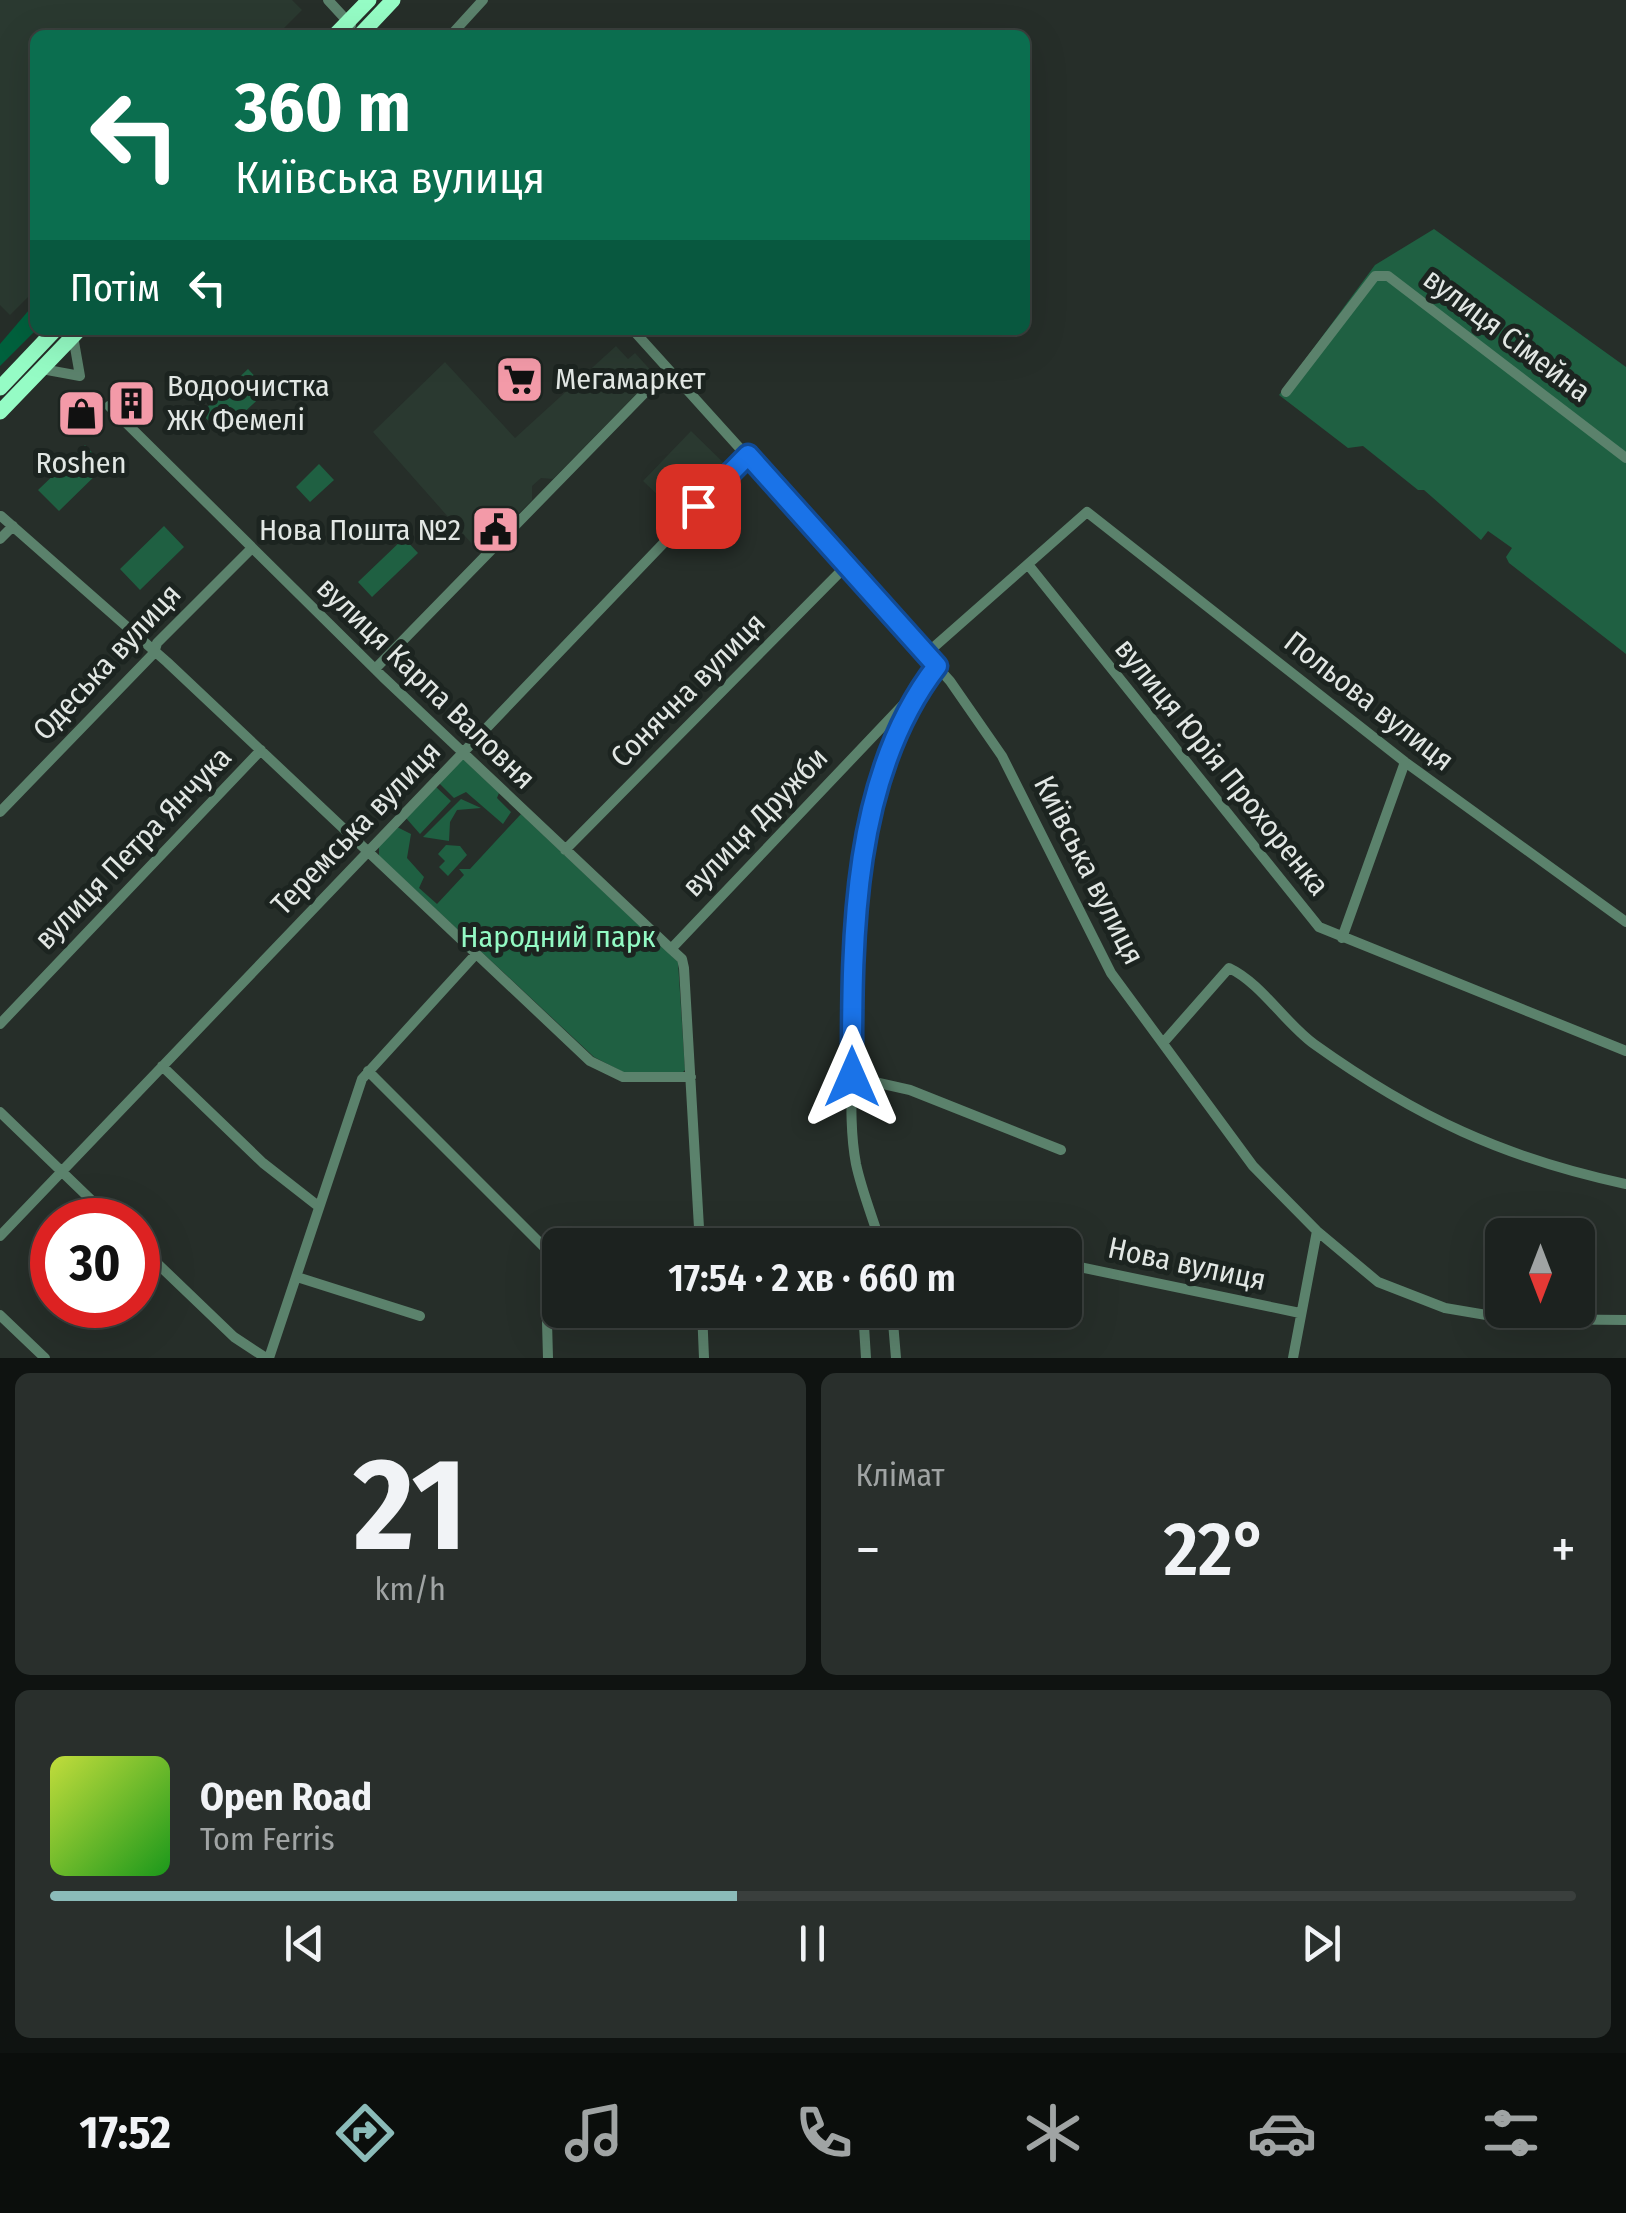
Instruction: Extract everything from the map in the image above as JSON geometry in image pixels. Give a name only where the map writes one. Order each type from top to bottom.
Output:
[{"type":"highway","points":[[340,30],[369,0]]},
{"type":"highway","points":[[365,30],[393,0]]},
{"type":"highway","points":[[0,388],[50,335]]},
{"type":"highway","points":[[0,412],[74,335]]},
{"type":"street","points":[[328,0],[355,30]]},
{"type":"street","points":[[456,30],[484,0]]},
{"type":"street","name":"вулиця Сімейна","points":[[1286,392],[1375,276],[1388,276],[1626,458]]},
{"type":"street","points":[[40,368],[80,376],[76,335]]},
{"type":"street","name":"Київська вулиця","points":[[637,335],[937,666],[1002,756],[1092,941],[1254,1166],[1316,1231],[1378,1282],[1418,1300],[1510,1319],[1626,1320]]},
{"type":"street","points":[[375,669],[668,369]]},
{"type":"street","name":"вулиця Карпа Валовня","points":[[109,406],[375,669],[671,949]]},
{"type":"street","name":"Теремська вулиця","points":[[0,1236],[748,455]]},
{"type":"street","name":"Польова вулиця","points":[[1030,567],[1087,512],[1404,762],[1626,922]]},
{"type":"street","points":[[1,516],[261,750],[602,1068],[623,1076],[691,1077]]},
{"type":"street","points":[[0,540],[13,526]]},
{"type":"street","name":"Одеська вулиця","points":[[0,812],[154,653],[156,642],[252,548]]},
{"type":"street","name":"Сонячна вулиця","points":[[565,850],[847,564]]},
{"type":"street","points":[[926,654],[1030,567]]},
{"type":"street","name":"вулиця Юрія Прохоренка","points":[[1030,567],[1319,927],[1626,1051]]},
{"type":"street","points":[[877,1228],[856,1163],[852,954],[861,878],[892,750],[920,688],[937,666]]},
{"type":"street","name":"вулиця Дружби","points":[[671,949],[920,688]]},
{"type":"street","name":"вулиця Петра Янчука","points":[[0,1024],[261,750]]},
{"type":"street","points":[[1342,938],[1404,762]]},
{"type":"street","points":[[671,949],[682,959],[684,968],[699,1228]]},
{"type":"street","points":[[160,1265],[234,1337],[268,1358],[368,1071],[476,954]]},
{"type":"street","points":[[1163,1043],[1229,968],[1307,1039],[1450,1128],[1530,1159],[1626,1184]]},
{"type":"street","points":[[162,1066],[263,1163],[318,1206]]},
{"type":"street","points":[[368,1071],[542,1245]]},
{"type":"street","points":[[852,1077],[910,1090],[1060,1150]]},
{"type":"street","points":[[0,1112],[89,1198]]},
{"type":"street","points":[[1293,1358],[1316,1231]]},
{"type":"street","name":"Нова вулиця","points":[[1082,1268],[1300,1313]]},
{"type":"street","points":[[297,1277],[420,1316]]},
{"type":"street","points":[[0,1315],[46,1358]]},
{"type":"street","points":[[547,1328],[548,1358]]},
{"type":"street","points":[[703,1328],[704,1358]]},
{"type":"street","points":[[864,1328],[866,1358]]},
{"type":"street","points":[[894,1328],[896,1358]]},
{"type":"shaded area","points":[[0,0],[292,0],[302,10],[282,30],[30,30],[30,295],[10,315],[0,305]]},
{"type":"shaded area","points":[[616,346],[628,359],[635,353],[655,375],[553,479],[541,478],[532,486],[532,500],[480,553],[373,432],[445,362],[515,438]]},
{"type":"shaded area","points":[[691,431],[729,468],[681,517],[643,481]]},
{"type":"green space","points":[[1434,229],[1626,367],[1626,654],[1509,563],[1506,557],[1512,548],[1488,531],[1481,540],[1424,490],[1418,490],[1363,446],[1348,448],[1279,395],[1375,265]]},
{"type":"green space","points":[[30,309],[31,335],[0,366],[0,344]]},
{"type":"green space","points":[[248,369],[268,390],[221,434],[201,413]]},
{"type":"green space","points":[[85,445],[105,466],[59,511],[38,490]]},
{"type":"green space","points":[[319,464],[334,480],[310,502],[296,487]]},
{"type":"green space","points":[[164,526],[184,547],[140,590],[120,569]]},
{"type":"green space","points":[[404,538],[418,553],[372,597],[358,582]]},
{"type":"green space","points":[[463,759],[499,793],[497,798],[511,812],[503,824],[466,792],[454,798],[439,783]]},
{"type":"green space","points":[[436,787],[451,801],[420,834],[406,818]]},
{"type":"green space","points":[[461,799],[481,808],[457,810],[450,822],[449,841],[423,837]]},
{"type":"green space","name":"Народний парк","points":[[521,814],[678,962],[685,1070],[682,1073],[623,1072],[594,1057],[379,856],[379,846],[397,827],[411,834],[407,858],[424,877],[419,888],[437,904],[464,875],[459,869],[470,869]]},
{"type":"green space","points":[[446,845],[460,846],[467,855],[448,876],[439,867],[445,861],[438,854]]},
{"type":"place","name":"Мегамаркет","points":[[520,379]]},
{"type":"place","name":"Водоочистка ЖК Фемелі","points":[[132,403]]},
{"type":"place","name":"Roshen","points":[[81,414]]},
{"type":"place","name":"Нова Пошта №2","points":[[496,530]]},
{"type":"route","points":[[698,506],[748,455],[937,666],[920,688],[892,750],[871,827],[852,954],[852,1077]]}]
